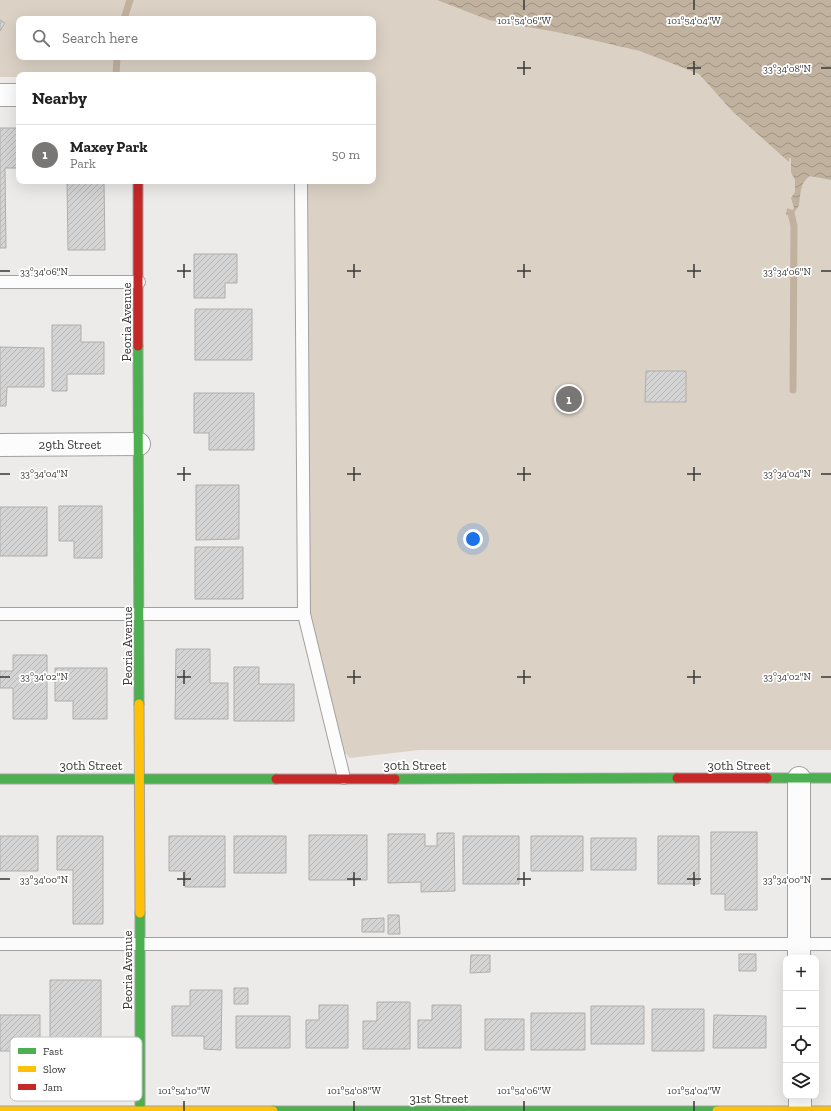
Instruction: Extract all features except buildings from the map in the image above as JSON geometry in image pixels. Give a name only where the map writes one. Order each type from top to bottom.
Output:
[{"type":"street","points":[[0,95],[16,96]]},
{"type":"street","name":"Peoria Avenue","points":[[138,184],[140,1037]]},
{"type":"street","name":"29th Street","points":[[0,445],[139,444]]},
{"type":"street","points":[[799,778],[799,951]]},
{"type":"street","name":"30th Street","points":[[0,779],[831,778]]},
{"type":"street","points":[[800,1099],[800,1111]]},
{"type":"street","name":"31st Street","points":[[0,1111],[831,1111]]},
{"type":"lane","points":[[301,184],[304,614],[344,778]]},
{"type":"lane","points":[[0,282],[138,282]]},
{"type":"lane","points":[[0,614],[304,614]]},
{"type":"lane","points":[[0,944],[140,944],[799,951],[831,944]]},
{"type":"shaded area","points":[[0,0],[831,0],[831,750],[419,750],[350,758],[343,751],[310,617],[305,184],[376,184],[376,72],[16,72],[16,77],[0,77]]},
{"type":"water","points":[[437,0],[831,0],[831,180],[810,176],[806,179],[800,193],[798,207],[794,213],[786,215],[788,208],[792,211],[794,208],[791,198],[795,192],[795,180],[791,172],[791,158],[789,158],[789,162],[733,112],[699,74],[640,51],[562,33],[489,20]]},
{"type":"waterway","points":[[125,16],[130,0]]},
{"type":"waterway","points":[[116,72],[117,60]]},
{"type":"waterway","points":[[791,213],[794,226],[793,390]]},
{"type":"traffic: fast","points":[[138,346],[139,704]]},
{"type":"traffic: fast","points":[[395,779],[677,778]]},
{"type":"traffic: fast","points":[[767,778],[831,778]]},
{"type":"traffic: fast","points":[[0,779],[276,779]]},
{"type":"traffic: fast","points":[[140,913],[140,1037]]},
{"type":"traffic: fast","points":[[140,1101],[140,1111]]},
{"type":"traffic: fast","points":[[273,1111],[717,1111]]},
{"type":"traffic: slow","points":[[139,704],[140,913]]},
{"type":"traffic: slow","points":[[0,1111],[273,1111]]},
{"type":"traffic: slow","points":[[717,1111],[831,1111]]},
{"type":"traffic: jam","points":[[138,184],[138,346]]},
{"type":"traffic: jam","points":[[677,778],[767,778]]},
{"type":"traffic: jam","points":[[276,779],[395,779]]},
{"type":"place","name":"Maxey Park","points":[[569,399]]}]
